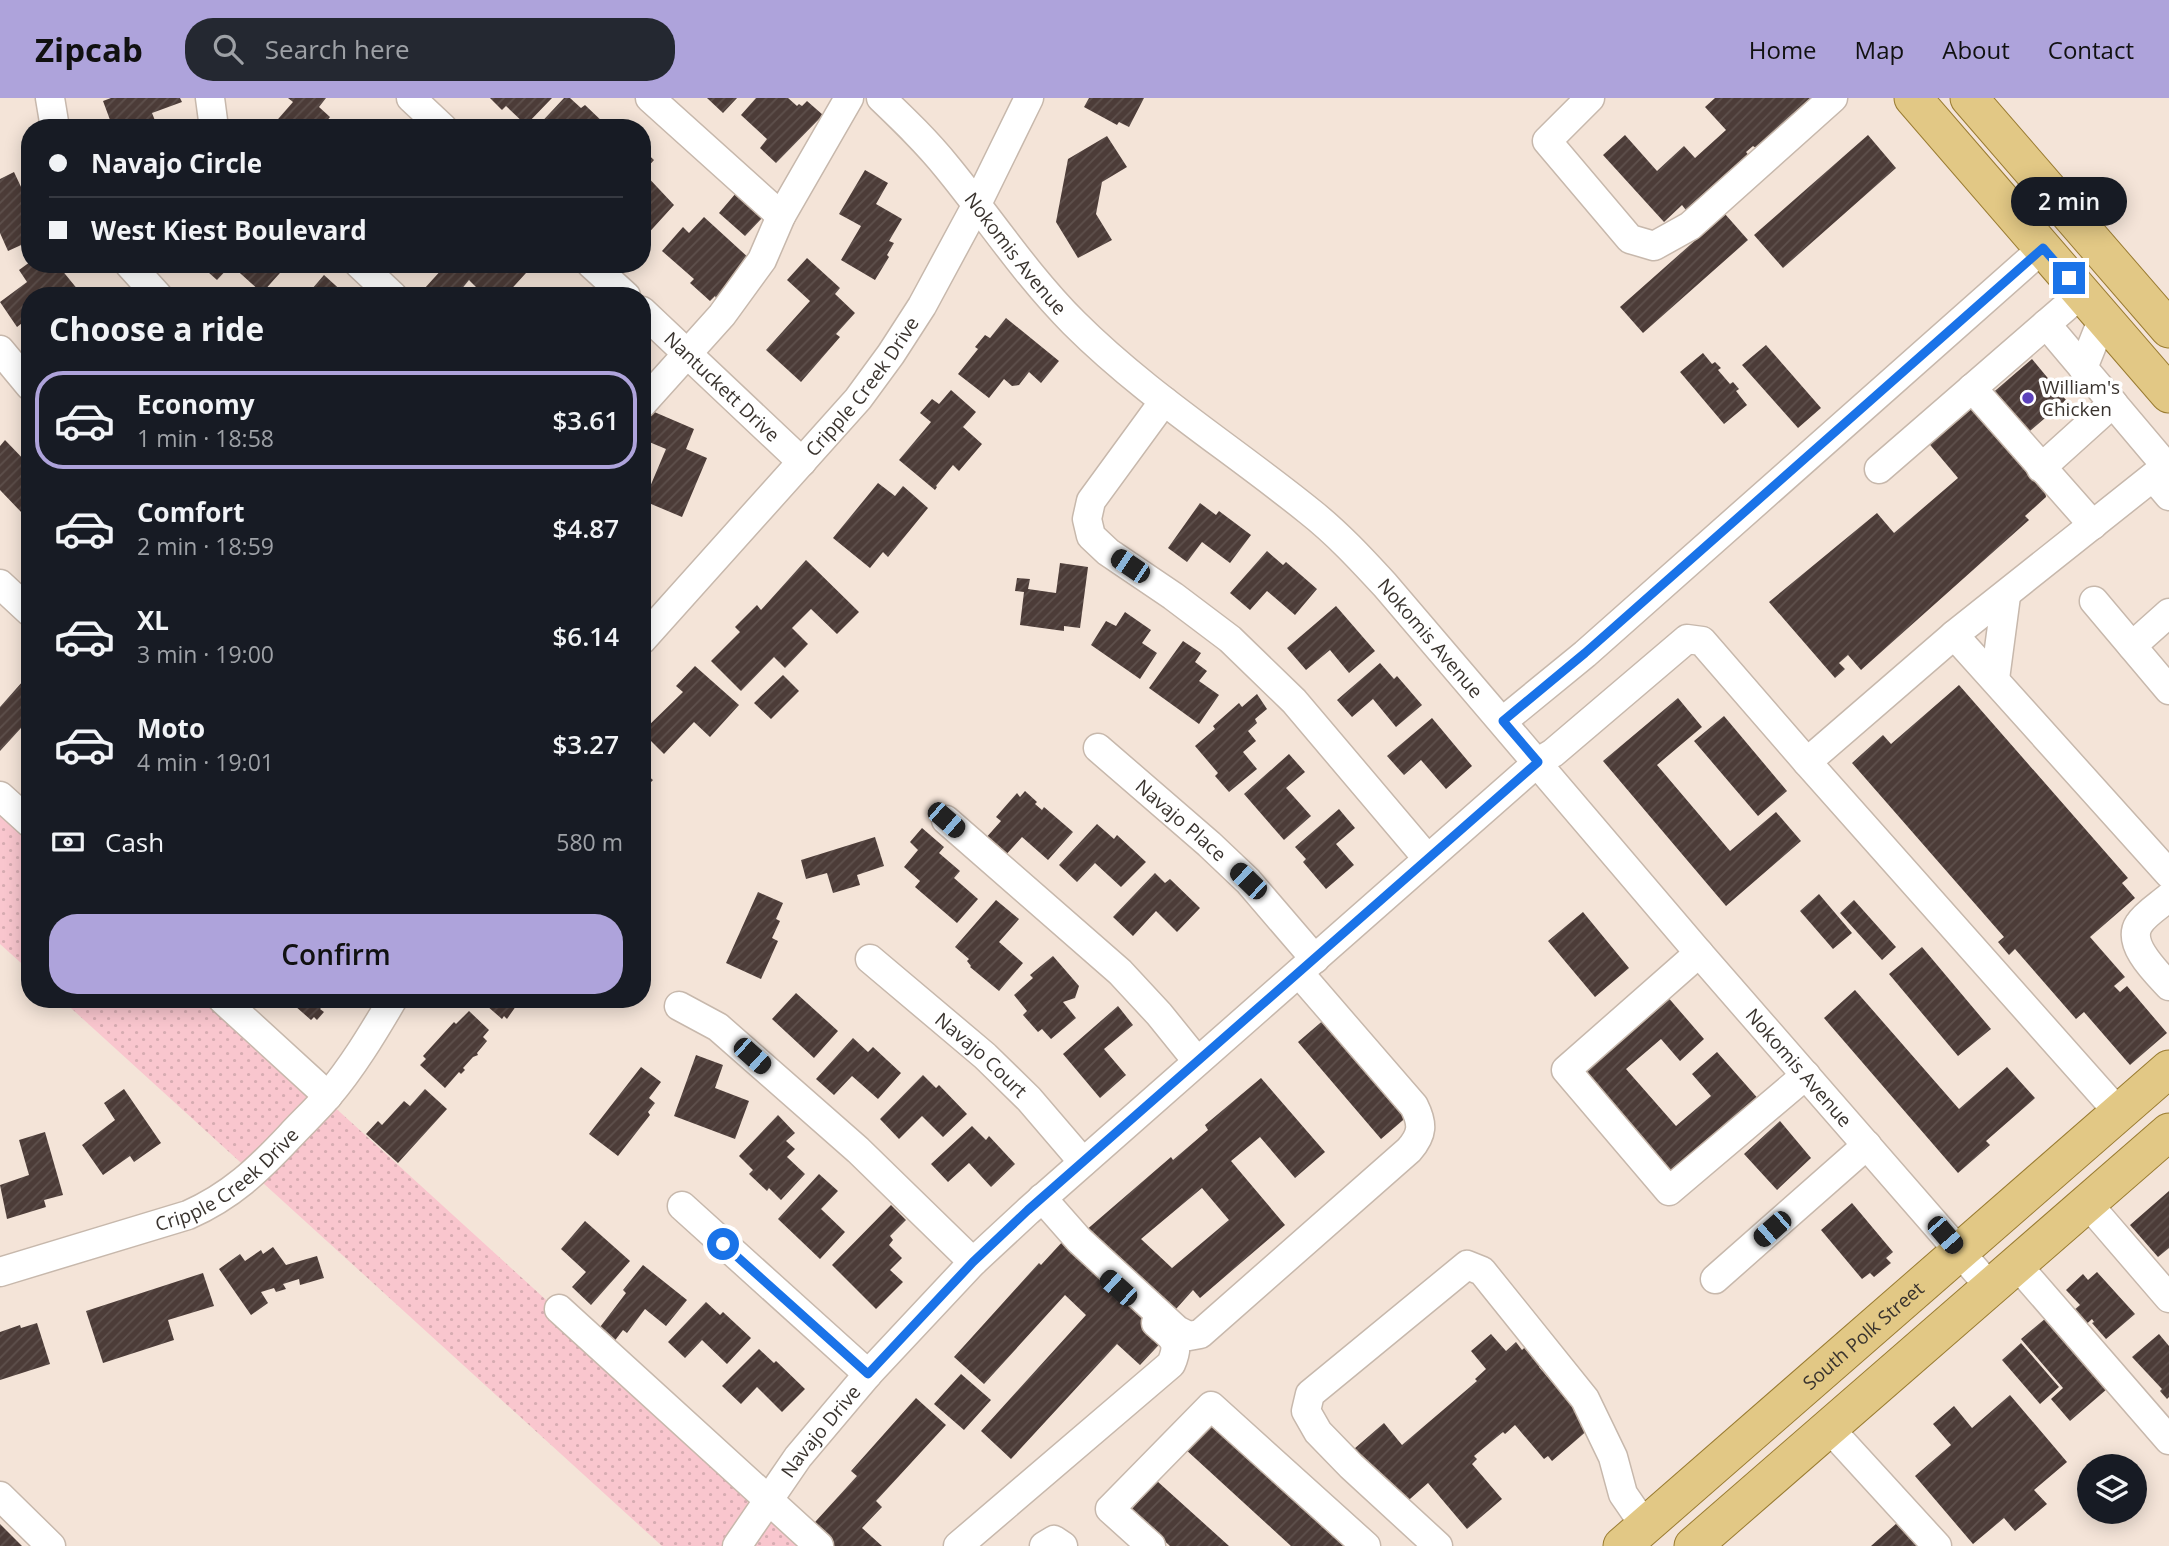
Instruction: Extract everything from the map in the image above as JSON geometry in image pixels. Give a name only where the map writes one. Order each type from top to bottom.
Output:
[{"type":"main road","points":[[1913,98],[2169,394]]},
{"type":"main road","points":[[1969,98],[2169,329]]},
{"type":"main road","points":[[2043,248],[2075,220]]},
{"type":"main road","name":"South Polk Street","points":[[1644,1539],[1961,1252],[2169,1069]]},
{"type":"main road","points":[[1693,1546],[2169,1132]]},
{"type":"street","points":[[50,98],[54,119]]},
{"type":"street","points":[[210,98],[213,119]]},
{"type":"street","points":[[411,98],[433,119]]},
{"type":"street","points":[[650,98],[781,216]]},
{"type":"street","points":[[651,394],[722,315],[762,260],[781,216],[849,98]]},
{"type":"street","name":"Nokomis Avenue","points":[[881,98],[947,167],[1025,267],[1073,322],[1122,368],[1310,512],[1345,543],[1503,721],[1699,953],[1961,1252],[2004,1277],[2169,1440]]},
{"type":"street","name":"Cripple Creek Drive","points":[[651,630],[858,399],[891,354],[922,306],[976,206],[1029,98]]},
{"type":"street","points":[[1590,98],[1547,141],[1630,239],[1654,246],[1690,226],[1833,98]]},
{"type":"street","points":[[1503,721],[1585,653],[2043,248]]},
{"type":"street","points":[[137,273],[150,287]]},
{"type":"street","points":[[369,273],[383,287]]},
{"type":"street","points":[[602,273],[616,287]]},
{"type":"street","points":[[1879,469],[2046,324],[2093,306]]},
{"type":"street","points":[[2083,368],[2093,306]]},
{"type":"street","name":"Nantuckett Drive","points":[[651,319],[802,462]]},
{"type":"street","points":[[1807,762],[1954,635],[2093,525],[2164,476],[2113,403],[2046,324]]},
{"type":"street","points":[[0,350],[21,375]]},
{"type":"street","points":[[1972,388],[2093,525]]},
{"type":"street","points":[[1164,401],[1091,501],[1087,519],[1091,536],[1108,552],[1230,639],[1294,701],[1427,858]]},
{"type":"street","points":[[2041,468],[2113,403]]},
{"type":"street","points":[[0,584],[21,604]]},
{"type":"street","points":[[1995,679],[2006,596]]},
{"type":"street","points":[[2094,601],[2169,690]]},
{"type":"street","points":[[2132,646],[2169,613]]},
{"type":"street","points":[[1954,635],[2169,874]]},
{"type":"street","name":"Navajo Drive","points":[[737,1546],[798,1457],[868,1374],[973,1262],[1035,1204],[1427,858],[1687,639],[1702,641],[2119,1113]]},
{"type":"street","name":"Navajo Place","points":[[1035,1204],[1079,1240],[1177,1330],[1189,1336],[1200,1334],[1409,1150],[1422,1128],[1414,1105],[1307,966],[1248,881],[1098,748]]},
{"type":"street","points":[[0,796],[21,815]]},
{"type":"street","points":[[946,820],[1119,972],[1197,1060]]},
{"type":"street","points":[[2169,897],[2138,925],[2136,937],[2142,955],[2169,986]]},
{"type":"street","points":[[1699,953],[1566,1070],[1669,1191],[1806,1075]]},
{"type":"street","name":"Navajo Court","points":[[870,958],[985,1056],[1029,1099],[1083,1162]]},
{"type":"street","points":[[679,1006],[718,1027],[858,1150],[973,1262]]},
{"type":"street","points":[[232,1008],[328,1096]]},
{"type":"street","name":"Cripple Creek Drive","points":[[0,1272],[188,1215],[213,1204],[258,1170],[328,1096],[388,1008]]},
{"type":"street","points":[[1715,1279],[1867,1145]]},
{"type":"street","points":[[958,1546],[1171,1364],[1177,1351],[1174,1339],[1061,1237],[1045,1228],[1035,1204]]},
{"type":"street","points":[[2088,1204],[2169,1298]]},
{"type":"street","points":[[682,1206],[868,1374]]},
{"type":"street","points":[[1438,1546],[1318,1432],[1306,1411],[1310,1394],[1466,1265],[1482,1271],[1585,1399],[1613,1457],[1623,1494],[1644,1539]]},
{"type":"street","points":[[559,1308],[819,1546]]},
{"type":"street","points":[[1151,1546],[1110,1509],[1211,1406],[1366,1546]]},
{"type":"street","points":[[1829,1428],[1937,1546]]},
{"type":"street","points":[[0,1496],[51,1546]]},
{"type":"street","points":[[1044,1546],[1054,1540],[1063,1546]]},
{"type":"shaded area","points":[[0,802],[21,821],[21,963],[0,944]]},
{"type":"shaded area","points":[[71,1008],[226,1008],[816,1546],[662,1546]]},
{"type":"building","points":[[111,98],[180,98],[182,102],[152,113],[154,119],[110,119],[103,101]]},
{"type":"building","points":[[288,98],[326,98],[319,107],[330,117],[278,119],[293,102]]},
{"type":"building","points":[[490,98],[552,98],[532,119],[520,119],[506,106],[502,110]]},
{"type":"building","points":[[564,98],[570,98],[581,108],[585,105],[600,119],[544,119]]},
{"type":"building","points":[[707,98],[737,98],[723,113]]},
{"type":"building","points":[[756,98],[788,98],[797,106],[802,106],[807,101],[823,115],[776,163],[760,148],[767,139],[741,115]]},
{"type":"building","points":[[1089,98],[1144,98],[1129,127],[1119,122],[1117,125],[1084,107]]},
{"type":"building","points":[[1715,98],[1811,98],[1756,148],[1753,146],[1746,152],[1751,158],[1689,214],[1682,205],[1664,222],[1603,155],[1625,135],[1657,171],[1684,146],[1695,158],[1726,130],[1705,107]]},
{"type":"building","points":[[1868,135],[1896,168],[1783,268],[1754,235]]},
{"type":"building","points":[[1107,136],[1127,167],[1102,182],[1096,214],[1112,240],[1078,258],[1056,222],[1068,159]]},
{"type":"building","points":[[865,170],[888,183],[876,204],[902,219],[889,241],[894,243],[887,255],[889,257],[875,280],[841,260],[861,226],[839,214]]},
{"type":"building","points":[[14,172],[21,187],[21,245],[8,251],[0,233],[0,179]]},
{"type":"building","points":[[651,181],[674,205],[651,230]]},
{"type":"building","points":[[736,193],[763,217],[745,236],[719,213]]},
{"type":"building","points":[[1725,214],[1748,240],[1643,333],[1620,307]]},
{"type":"building","points":[[704,217],[751,260],[716,298],[715,296],[710,301],[690,283],[694,279],[662,251],[683,227],[689,233]]},
{"type":"building","points":[[807,258],[840,288],[835,294],[855,313],[836,334],[840,337],[801,382],[766,350],[810,301],[787,280]]},
{"type":"building","points":[[21,273],[64,273],[76,287],[21,287],[21,324],[17,327],[0,302],[27,282]]},
{"type":"building","points":[[209,273],[224,273],[217,280]]},
{"type":"building","points":[[240,273],[280,273],[267,287],[255,287]]},
{"type":"building","points":[[439,273],[526,273],[513,287],[476,287],[469,280],[463,287],[426,287]]},
{"type":"building","points":[[324,275],[337,287],[314,287]]},
{"type":"building","points":[[1006,318],[1059,361],[1041,383],[1029,372],[1019,385],[1012,386],[1004,379],[989,398],[958,374],[978,349],[975,347],[985,335],[990,338]]},
{"type":"building","points":[[1766,345],[1821,408],[1798,428],[1742,365]]},
{"type":"building","points":[[1703,353],[1712,364],[1715,362],[1721,368],[1718,370],[1730,384],[1733,382],[1739,389],[1736,391],[1747,405],[1724,424],[1680,372]]},
{"type":"building","name":"William's Chicken","points":[[2032,359],[2066,400],[2023,437],[1989,396]]},
{"type":"building","points":[[951,390],[976,412],[963,427],[982,444],[959,471],[953,465],[935,490],[899,460],[931,422],[920,413],[932,399],[939,404]]},
{"type":"building","points":[[1972,400],[2044,483],[2046,497],[2025,516],[2029,520],[1861,670],[1848,655],[1839,663],[1845,669],[1835,678],[1769,602],[1877,513],[1894,533],[1958,478],[1926,440]]},
{"type":"building","points":[[652,411],[694,429],[686,449],[707,458],[682,517],[651,504],[651,484],[666,449],[651,443]]},
{"type":"building","points":[[5,440],[21,457],[21,512],[0,490],[0,446]]},
{"type":"building","points":[[878,483],[895,496],[903,486],[928,508],[888,557],[883,552],[870,568],[833,538]]},
{"type":"building","points":[[1200,503],[1216,515],[1219,511],[1251,535],[1230,563],[1202,542],[1187,562],[1168,548]]},
{"type":"building","points":[[1267,551],[1283,565],[1286,562],[1317,589],[1295,615],[1267,591],[1250,610],[1230,593]]},
{"type":"building","points":[[806,560],[859,612],[837,634],[811,609],[792,628],[808,644],[785,668],[774,657],[741,691],[711,661],[740,632],[735,627],[757,605],[761,610]]},
{"type":"building","points":[[1060,563],[1088,567],[1080,628],[1064,626],[1064,631],[1020,625],[1024,592],[1015,591],[1017,578],[1030,579],[1028,589],[1056,593]]},
{"type":"building","points":[[1336,606],[1375,651],[1349,673],[1330,650],[1306,670],[1287,648]]},
{"type":"building","points":[[1125,612],[1151,630],[1142,643],[1157,653],[1140,679],[1091,645],[1106,621],[1116,626]]},
{"type":"building","points":[[1183,641],[1201,653],[1195,662],[1207,671],[1199,681],[1219,695],[1199,724],[1149,688]]},
{"type":"building","points":[[1380,663],[1394,679],[1397,676],[1422,705],[1396,727],[1373,699],[1352,717],[1337,700]]},
{"type":"building","points":[[695,666],[739,705],[710,737],[694,722],[664,754],[651,741],[651,723],[683,692],[676,686]]},
{"type":"building","points":[[783,675],[799,691],[771,719],[754,703]]},
{"type":"building","points":[[21,683],[21,728],[0,751],[0,707]]},
{"type":"building","points":[[1959,685],[2128,878],[2122,883],[2135,898],[2090,937],[2125,977],[2114,986],[2120,992],[2127,986],[2167,1033],[2130,1065],[2084,1012],[2076,1019],[2015,949],[2009,955],[1998,942],[2004,937],[1852,763],[1883,735],[1891,744]]},
{"type":"building","points":[[1257,694],[1267,709],[1255,719],[1257,723],[1248,731],[1256,741],[1243,752],[1257,769],[1229,792],[1215,776],[1218,773],[1195,746],[1239,703],[1242,707]]},
{"type":"building","points":[[1678,698],[1702,727],[1657,765],[1730,851],[1776,812],[1801,841],[1726,906],[1603,761]]},
{"type":"building","points":[[1724,716],[1787,791],[1758,816],[1694,741]]},
{"type":"building","points":[[1432,718],[1472,766],[1446,789],[1421,760],[1404,775],[1387,756]]},
{"type":"building","points":[[1289,754],[1305,772],[1286,788],[1311,816],[1284,840],[1244,794]]},
{"type":"building","points":[[1025,791],[1042,810],[1044,807],[1073,832],[1048,860],[1022,837],[1003,858],[984,840],[1001,821],[996,817],[1017,793],[1020,797]]},
{"type":"building","points":[[1339,809],[1355,828],[1336,844],[1354,865],[1326,889],[1303,862],[1306,859],[1295,847]]},
{"type":"building","points":[[1097,824],[1114,839],[1117,835],[1146,862],[1121,887],[1095,863],[1077,882],[1059,865]]},
{"type":"building","points":[[922,828],[944,847],[939,853],[960,871],[954,878],[978,899],[957,923],[915,887],[920,881],[904,867],[918,850],[910,842]]},
{"type":"building","points":[[875,837],[884,866],[857,875],[860,885],[833,893],[827,873],[806,879],[801,860]]},
{"type":"building","points":[[1155,873],[1165,883],[1170,879],[1200,908],[1177,932],[1156,911],[1133,936],[1113,917]]},
{"type":"building","points":[[758,892],[783,903],[776,919],[780,921],[772,938],[778,941],[761,979],[726,963]]},
{"type":"building","points":[[1819,894],[1852,933],[1833,949],[1800,911]]},
{"type":"building","points":[[996,900],[1019,919],[999,942],[1023,963],[999,991],[970,967],[967,961],[969,959],[955,947]]},
{"type":"building","points":[[1854,900],[1896,947],[1882,960],[1840,913]]},
{"type":"building","points":[[1583,912],[1629,968],[1595,997],[1548,941]]},
{"type":"building","points":[[1922,947],[1991,1029],[1958,1056],[1889,974]]},
{"type":"building","points":[[1053,956],[1079,986],[1075,998],[1063,1002],[1076,1018],[1051,1039],[1042,1029],[1038,1032],[1023,1015],[1027,1011],[1014,995],[1033,978],[1030,975]]},
{"type":"building","points":[[1660,988],[1704,1039],[1680,1061],[1661,1039],[1626,1069],[1676,1126],[1711,1096],[1692,1074],[1717,1052],[1761,1102],[1672,1177],[1575,1068]]},
{"type":"building","points":[[1855,990],[1959,1109],[2007,1067],[2035,1098],[1986,1141],[1990,1145],[1958,1173],[1824,1018]]},
{"type":"building","points":[[796,993],[838,1031],[814,1058],[772,1019]]},
{"type":"building","points":[[1118,1006],[1133,1025],[1104,1049],[1126,1075],[1100,1098],[1063,1054]]},
{"type":"building","points":[[297,1008],[321,1008],[324,1012],[317,1020],[314,1017],[311,1020]]},
{"type":"building","points":[[489,1008],[515,1008],[507,1019],[504,1016],[502,1019]]},
{"type":"building","points":[[469,1011],[489,1030],[483,1037],[487,1041],[478,1055],[463,1068],[465,1070],[461,1074],[459,1072],[445,1088],[420,1065],[426,1059],[423,1056],[454,1022],[456,1024]]},
{"type":"building","points":[[1326,1018],[1409,1115],[1381,1139],[1298,1042]]},
{"type":"building","points":[[853,1038],[868,1052],[873,1047],[901,1073],[878,1099],[852,1076],[834,1095],[816,1079]]},
{"type":"building","points":[[696,1055],[723,1065],[715,1088],[749,1101],[735,1139],[674,1116]]},
{"type":"building","points":[[641,1067],[661,1082],[649,1098],[655,1103],[648,1112],[650,1115],[618,1156],[589,1134]]},
{"type":"building","points":[[923,1075],[936,1088],[939,1085],[967,1114],[943,1137],[922,1116],[899,1139],[880,1119]]},
{"type":"building","points":[[1261,1078],[1325,1152],[1295,1178],[1260,1137],[1231,1161],[1285,1225],[1200,1298],[1193,1290],[1168,1318],[1077,1238],[1171,1157],[1173,1160],[1208,1130],[1205,1125]],"holes":[[[1202,1188],[1229,1220],[1172,1268],[1141,1239]]]},
{"type":"building","points":[[124,1089],[161,1143],[134,1162],[130,1156],[103,1175],[82,1145],[115,1120],[104,1103]]},
{"type":"building","points":[[425,1089],[447,1109],[398,1163],[366,1134],[378,1121],[382,1125],[404,1101],[410,1106]]},
{"type":"building","points":[[778,1115],[795,1133],[786,1141],[795,1149],[787,1157],[805,1174],[781,1200],[749,1174],[753,1170],[739,1156]]},
{"type":"building","points":[[1780,1121],[1811,1158],[1777,1190],[1744,1154]]},
{"type":"building","points":[[972,1126],[986,1140],[989,1136],[1015,1164],[991,1187],[969,1163],[948,1182],[931,1164]]},
{"type":"building","points":[[45,1132],[63,1195],[44,1200],[46,1207],[7,1219],[0,1185],[29,1175],[19,1140]]},
{"type":"building","points":[[819,1174],[838,1191],[821,1209],[845,1232],[820,1259],[778,1219]]},
{"type":"building","points":[[2169,1191],[2169,1248],[2158,1257],[2130,1225]]},
{"type":"building","points":[[1852,1203],[1893,1252],[1886,1258],[1891,1263],[1874,1277],[1870,1273],[1862,1279],[1821,1230]]},
{"type":"building","points":[[891,1205],[906,1220],[890,1236],[893,1240],[889,1245],[902,1258],[890,1270],[903,1282],[876,1309],[832,1265]]},
{"type":"building","points":[[585,1221],[630,1261],[591,1305],[572,1287],[586,1272],[561,1249]]},
{"type":"building","points":[[1064,1240],[1168,1335],[1140,1365],[1117,1344],[1011,1459],[981,1431],[1086,1315],[1065,1295],[984,1384],[954,1357],[1039,1263],[1041,1265]]},
{"type":"building","points":[[273,1247],[286,1265],[317,1256],[324,1278],[300,1285],[299,1279],[283,1284],[286,1289],[276,1292],[274,1288],[261,1292],[268,1303],[251,1315],[219,1269],[240,1254],[245,1261],[261,1250],[263,1254]]},
{"type":"building","points":[[643,1265],[687,1300],[666,1326],[645,1309],[627,1333],[623,1330],[613,1343],[597,1331],[626,1293],[623,1290]]},
{"type":"building","points":[[2097,1272],[2135,1314],[2106,1339],[2092,1323],[2092,1319],[2080,1330],[2068,1315],[2080,1305],[2066,1290],[2083,1274],[2088,1280]]},
{"type":"building","points":[[203,1273],[214,1306],[168,1320],[174,1340],[103,1363],[86,1311]]},
{"type":"building","points":[[706,1302],[720,1315],[723,1312],[751,1338],[727,1364],[702,1340],[685,1358],[668,1342]]},
{"type":"building","points":[[2046,1318],[2107,1389],[2070,1421],[2051,1399],[2063,1388],[2021,1339]]},
{"type":"building","points":[[37,1323],[50,1364],[0,1380],[0,1332]]},
{"type":"building","points":[[1491,1334],[1506,1351],[1516,1342],[1522,1350],[1533,1340],[1548,1359],[1539,1367],[1586,1421],[1589,1429],[1552,1461],[1548,1456],[1544,1459],[1515,1425],[1505,1434],[1503,1432],[1474,1456],[1477,1459],[1472,1464],[1502,1499],[1467,1529],[1428,1483],[1402,1506],[1354,1449],[1384,1423],[1402,1445],[1477,1381],[1475,1379],[1486,1369],[1471,1351]]},
{"type":"building","points":[[2159,1334],[2169,1346],[2167,1399],[2160,1391],[2162,1389],[2132,1357]]},
{"type":"building","points":[[2021,1343],[2059,1387],[2040,1404],[2002,1360]]},
{"type":"building","points":[[759,1349],[805,1389],[782,1412],[757,1387],[741,1404],[722,1386]]},
{"type":"building","points":[[961,1374],[991,1400],[964,1430],[934,1404]]},
{"type":"building","points":[[2010,1395],[2067,1462],[2034,1490],[2047,1504],[2015,1531],[2004,1518],[1973,1544],[1915,1476],[1951,1445],[1933,1424],[1954,1406],[1972,1428]]},
{"type":"building","points":[[916,1398],[946,1425],[876,1501],[882,1507],[862,1528],[882,1546],[822,1546],[806,1532],[857,1476],[851,1471]]},
{"type":"building","points":[[1209,1420],[1348,1546],[1291,1546],[1184,1448]]},
{"type":"building","points":[[1157,1481],[1229,1546],[1170,1546],[1131,1510]]},
{"type":"building","points":[[1897,1523],[1918,1546],[1871,1546]]},
{"type":"building","points":[[0,1524],[22,1546],[0,1546]]},
{"type":"place","name":"William's Chicken","points":[[2028,398]]},
{"type":"route","points":[[723,1244],[868,1374],[973,1262],[1028,1210],[1538,762],[1503,721],[1585,653],[2043,248],[2069,278]]}]
